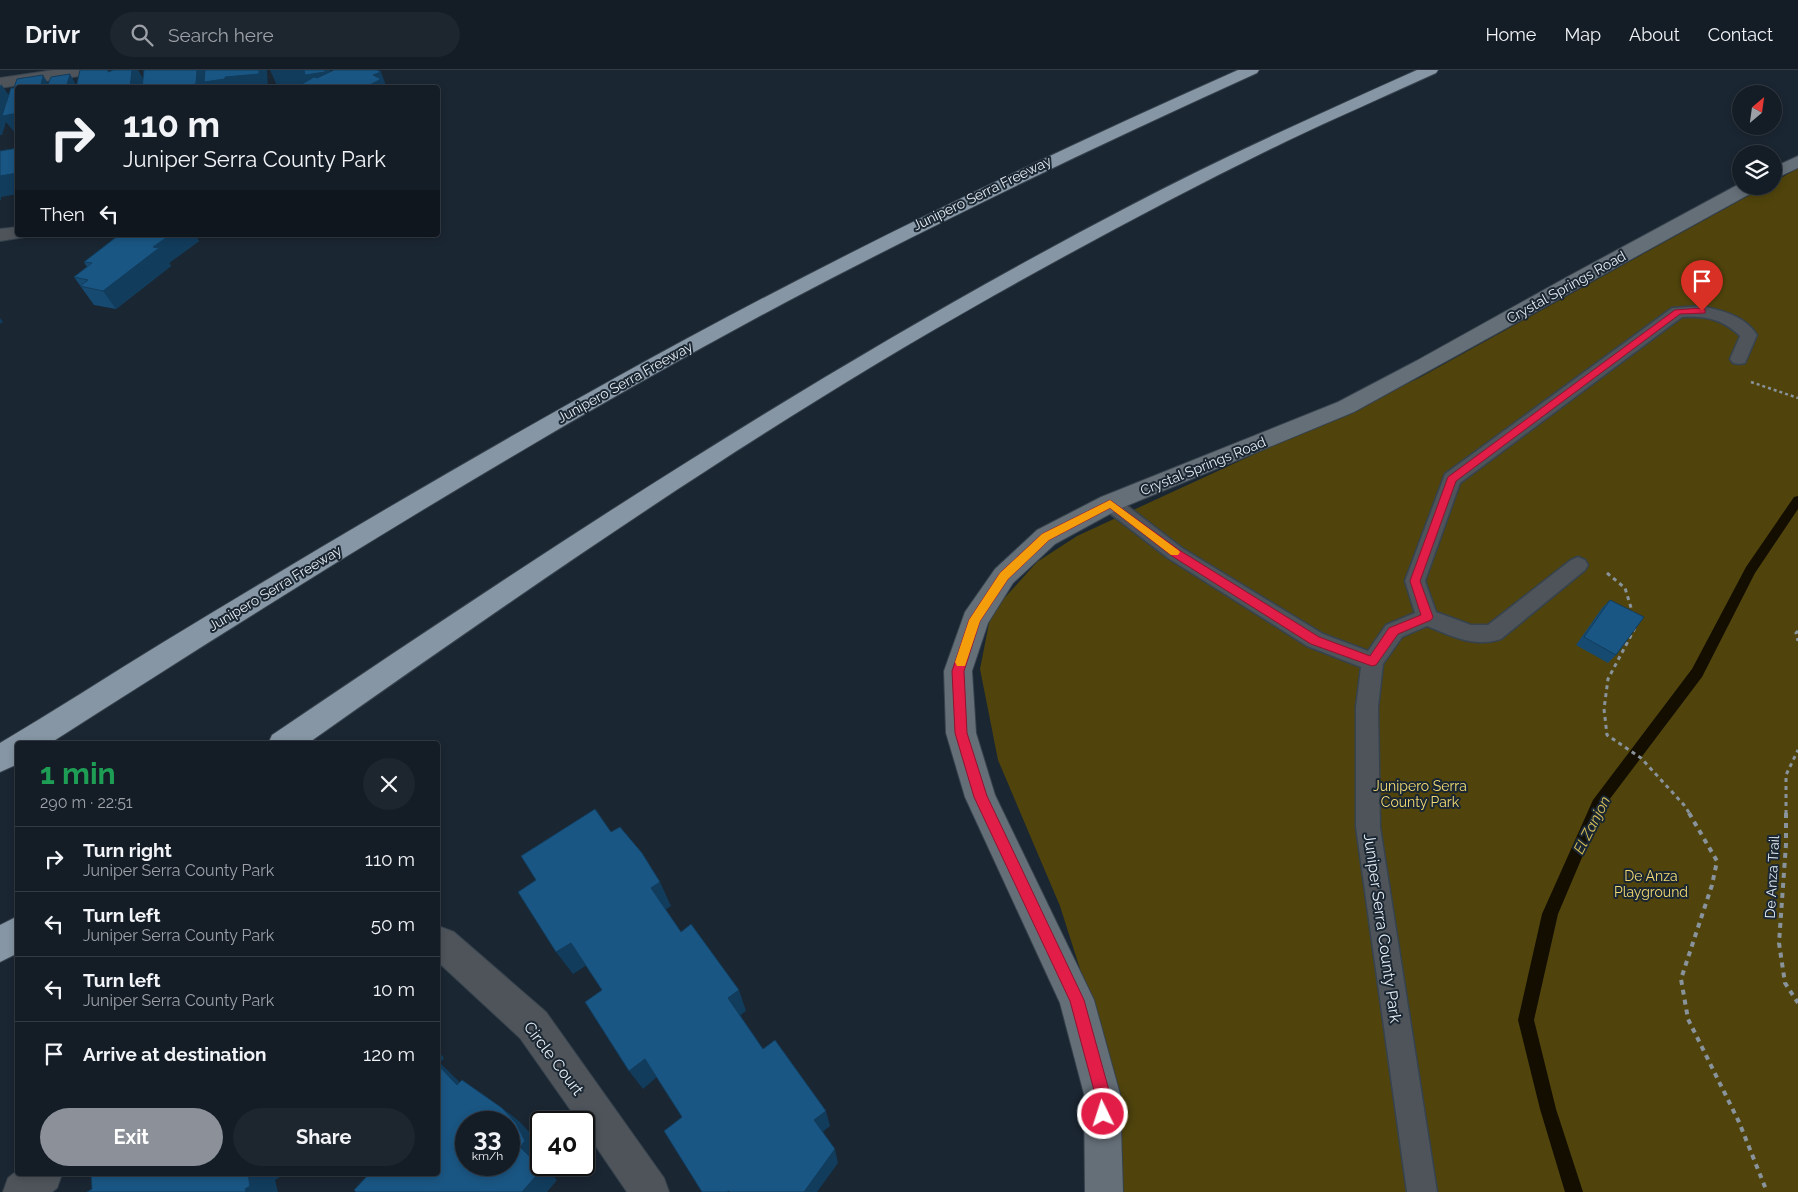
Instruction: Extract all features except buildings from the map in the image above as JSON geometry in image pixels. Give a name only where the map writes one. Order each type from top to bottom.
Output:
[{"type":"highway","name":"Junipero Serra Freeway","points":[[29,741],[153,662],[407,508],[707,336],[841,264],[978,195],[1107,133],[1251,70]]},
{"type":"highway","points":[[287,741],[468,616],[624,514],[744,437],[914,334],[1193,181],[1312,123],[1430,70]]},
{"type":"highway","points":[[0,759],[15,750]]},
{"type":"highway","points":[[0,945],[15,934]]},
{"type":"street","points":[[0,83],[86,70]]},
{"type":"street","points":[[1782,170],[1798,161]]},
{"type":"street","name":"Crystal Springs Road","points":[[1104,1192],[1102,1094],[1077,1000],[980,797],[961,733],[958,671],[975,620],[1004,576],[1046,537],[1110,503],[1346,407],[1733,195]]},
{"type":"street","points":[[0,235],[15,233]]},
{"type":"street","name":"Circle Court","points":[[440,944],[533,1025],[650,1192]]},
{"type":"street","points":[[22,1192],[41,1176]]},
{"type":"street","points":[[53,1176],[54,1192]]},
{"type":"lane","points":[[1578,565],[1493,633],[1470,634],[1428,617],[1415,581],[1452,479],[1678,312],[1702,311],[1734,321],[1749,335],[1739,359]]},
{"type":"lane","points":[[1110,503],[1175,553],[1315,640],[1372,662]]},
{"type":"lane","name":"Juniper Serra County Park","points":[[1422,1192],[1368,827],[1366,707],[1372,662],[1394,631],[1428,617]]},
{"type":"path","points":[[1745,380],[1798,398]]},
{"type":"path","points":[[1603,570],[1625,588],[1635,626],[1608,679],[1604,709],[1607,735],[1642,758],[1684,805],[1717,861],[1712,885],[1681,979],[1688,1019],[1739,1122],[1767,1192]]},
{"type":"path","points":[[1798,631],[1796,633],[1798,641]]},
{"type":"path","name":"De Anza Trail","points":[[1798,750],[1786,775],[1786,844],[1779,943],[1785,984],[1798,1003]]},
{"type":"green space","name":"Junipero Serra County Park","points":[[1798,168],[1798,1192],[1118,1192],[1108,1057],[1060,906],[998,760],[980,669],[991,613],[1037,562],[1077,536],[1419,378],[1750,195],[1782,195],[1782,177]]},
{"type":"waterway","name":"El Zanjon","points":[[1574,1192],[1548,1109],[1526,1020],[1550,914],[1598,804],[1697,673],[1750,570],[1798,500]]},
{"type":"slow traffic","points":[[961,662],[975,620],[1004,576],[1046,537],[1110,503],[1174,552]]},
{"type":"route","points":[[1103,1114],[1102,1094],[1077,1000],[980,797],[961,733],[958,671],[975,620],[1004,576],[1046,537],[1110,503],[1175,553],[1315,640],[1372,662],[1394,631],[1428,617],[1415,581],[1452,479],[1678,312],[1702,311]]},
{"type":"park label","name":"De Anza Playground","points":[[1651,884]]}]
